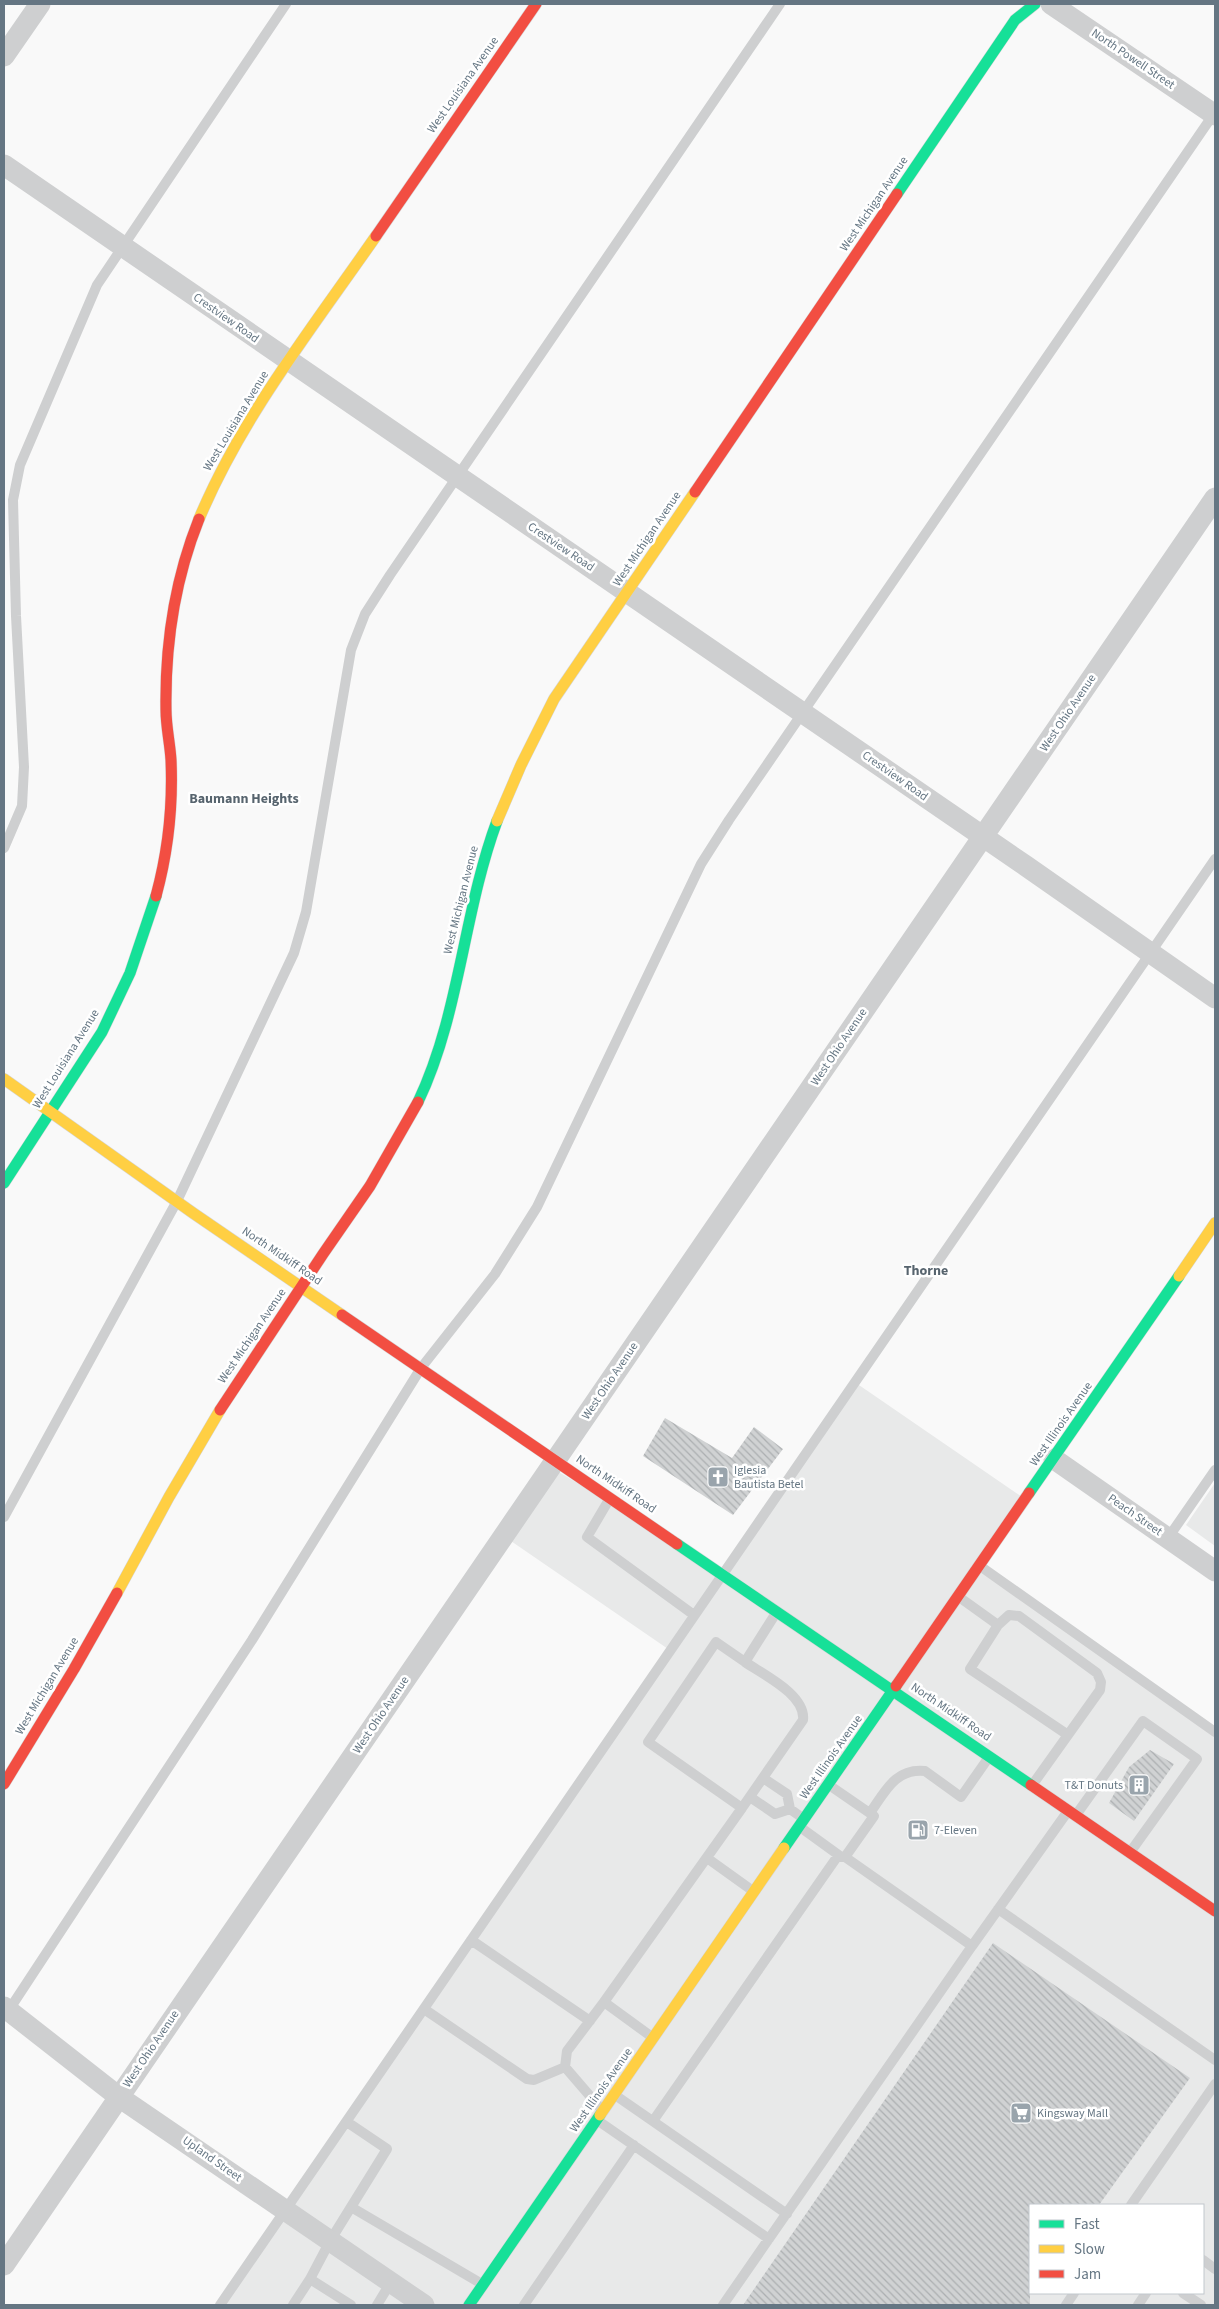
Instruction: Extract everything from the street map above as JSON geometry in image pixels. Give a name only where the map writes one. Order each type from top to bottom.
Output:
[{"type":"street","points":[[4,56],[40,4]]},
{"type":"street","name":"West Louisiana Avenue","points":[[4,1183],[101,1034],[143,942],[156,898],[163,863],[170,799],[171,755],[166,712],[170,635],[175,600],[188,550],[210,494],[225,462],[289,362],[536,4]]},
{"type":"street","name":"West Michigan Avenue","points":[[4,1784],[83,1654],[199,1443],[302,1286],[354,1214],[391,1156],[426,1084],[454,996],[479,877],[508,792],[554,699],[1015,20],[1035,4]]},
{"type":"street","name":"North Powell Street","points":[[1052,4],[1215,114]]},
{"type":"street","name":"Crestview Road","points":[[4,165],[804,713],[1215,998]]},
{"type":"street","name":"West Ohio Avenue","points":[[4,2265],[1215,498]]},
{"type":"street","name":"North Midkiff Road","points":[[4,1079],[177,1201],[778,1610],[1215,1911]]},
{"type":"street","name":"West Illinois Avenue","points":[[468,2305],[1215,1224]]},
{"type":"street","name":"Peach Street","points":[[1054,1459],[1215,1571]]},
{"type":"street","name":"Upland Street","points":[[5,2012],[119,2097],[424,2305]]},
{"type":"lane","points":[[4,848],[22,806],[24,767],[16,616],[13,500],[20,465],[97,285],[286,4]]},
{"type":"lane","points":[[4,1517],[177,1201],[294,953],[306,912],[351,650],[365,614],[456,476],[780,4]]},
{"type":"lane","points":[[5,2012],[252,1640],[421,1368],[495,1274],[537,1207],[701,864],[729,820],[1215,114]]},
{"type":"lane","points":[[220,2305],[1215,859]]},
{"type":"lane","points":[[1168,1538],[1215,1470]]},
{"type":"lane","points":[[610,1497],[587,1537],[694,1615]]},
{"type":"lane","points":[[980,1566],[1215,1732]]},
{"type":"lane","points":[[958,1596],[998,1625]]},
{"type":"lane","points":[[745,1662],[778,1610]]},
{"type":"lane","points":[[1032,1785],[1068,1735],[1100,1690],[1101,1682],[1097,1674],[1019,1616],[1009,1615],[998,1625],[970,1669],[1068,1735]]},
{"type":"lane","points":[[742,1808],[648,1742],[716,1642],[792,1694],[804,1713],[803,1720],[750,1797],[707,1858],[567,2051],[565,2067],[600,2115],[634,2145],[770,2239]]},
{"type":"lane","points":[[723,2305],[998,1909],[1143,1721],[1198,1759],[1130,1852]]},
{"type":"lane","points":[[870,1813],[894,1779],[904,1773],[924,1770],[961,1797],[990,1756]]},
{"type":"lane","points":[[763,1778],[787,1794],[790,1810],[842,1857],[972,1946]]},
{"type":"lane","points":[[653,2121],[832,1865],[842,1857],[874,1816],[828,1784]]},
{"type":"lane","points":[[750,1797],[775,1814],[790,1810]]},
{"type":"lane","points":[[707,1858],[754,1892]]},
{"type":"lane","points":[[998,1909],[1215,2060]]},
{"type":"lane","points":[[472,1940],[590,2021]]},
{"type":"lane","points":[[604,2002],[653,2038]]},
{"type":"lane","points":[[424,2009],[527,2079],[534,2080],[565,2067]]},
{"type":"lane","points":[[1132,2204],[1215,2084]]},
{"type":"lane","points":[[614,2094],[787,2214]]},
{"type":"lane","points":[[294,2305],[330,2240],[387,2149],[347,2122]]},
{"type":"lane","points":[[524,2305],[634,2145]]},
{"type":"lane","points":[[351,2208],[483,2285]]},
{"type":"lane","points":[[1204,2261],[1215,2268]]},
{"type":"lane","points":[[310,2279],[351,2305]]},
{"type":"lane","points":[[377,2305],[391,2282]]},
{"type":"lane","points":[[1066,2305],[1073,2294]]},
{"type":"lane","points":[[1138,2305],[1145,2294]]},
{"type":"lane","points":[[1184,2294],[1201,2305]]},
{"type":"shaded area","points":[[856,1383],[1025,1499],[978,1568],[1215,1733],[1215,2305],[221,2305],[671,1651],[505,1537],[552,1468],[727,1572]]},
{"type":"shaded area","points":[[1215,1483],[1215,1546],[1186,1525]]},
{"type":"building","name":"Iglesia Bautista Betel","points":[[665,1418],[732,1458],[754,1427],[783,1449],[733,1515],[643,1456]]},
{"type":"building","name":"T&T Donuts","points":[[1150,1750],[1174,1764],[1134,1821],[1109,1803],[1129,1767]]},
{"type":"building","name":"Kingsway Mall","points":[[993,1943],[1190,2078],[1100,2204],[1029,2204],[1030,2305],[743,2305]]},
{"type":"traffic: fast","points":[[897,194],[1015,20],[1035,4]]},
{"type":"traffic: fast","points":[[418,1102],[443,1034],[476,891],[497,821]]},
{"type":"traffic: fast","points":[[4,1183],[102,1032],[130,973],[156,896]]},
{"type":"traffic: fast","points":[[1029,1493],[1179,1276]]},
{"type":"traffic: fast","points":[[677,1544],[1031,1785]]},
{"type":"traffic: fast","points":[[784,1848],[896,1686]]},
{"type":"traffic: fast","points":[[469,2305],[600,2115]]},
{"type":"traffic: slow","points":[[199,519],[216,481],[257,408],[376,236]]},
{"type":"traffic: slow","points":[[497,821],[521,765],[554,699],[695,492]]},
{"type":"traffic: slow","points":[[4,1079],[193,1213],[342,1315]]},
{"type":"traffic: slow","points":[[1179,1276],[1215,1223]]},
{"type":"traffic: slow","points":[[117,1593],[169,1497],[220,1410]]},
{"type":"traffic: slow","points":[[600,2115],[784,1848]]},
{"type":"traffic: jam","points":[[376,236],[536,4]]},
{"type":"traffic: jam","points":[[695,492],[897,194]]},
{"type":"traffic: jam","points":[[156,896],[167,846],[171,794],[171,760],[166,710],[167,662],[178,589],[199,519]]},
{"type":"traffic: jam","points":[[220,1410],[370,1186],[418,1102]]},
{"type":"traffic: jam","points":[[342,1315],[677,1544]]},
{"type":"traffic: jam","points":[[896,1686],[1029,1493]]},
{"type":"traffic: jam","points":[[4,1784],[74,1669],[117,1593]]},
{"type":"traffic: jam","points":[[1031,1785],[1215,1911]]},
{"type":"place","name":"Iglesia Bautista Betel","points":[[718,1477]]},
{"type":"place","name":"T&T Donuts","points":[[1139,1785]]},
{"type":"place","name":"7-Eleven","points":[[918,1830]]},
{"type":"place","name":"Kingsway Mall","points":[[1021,2113]]},
{"type":"district","name":"Baumann Heights","points":[[244,799]]},
{"type":"district","name":"Thorne","points":[[926,1271]]}]
